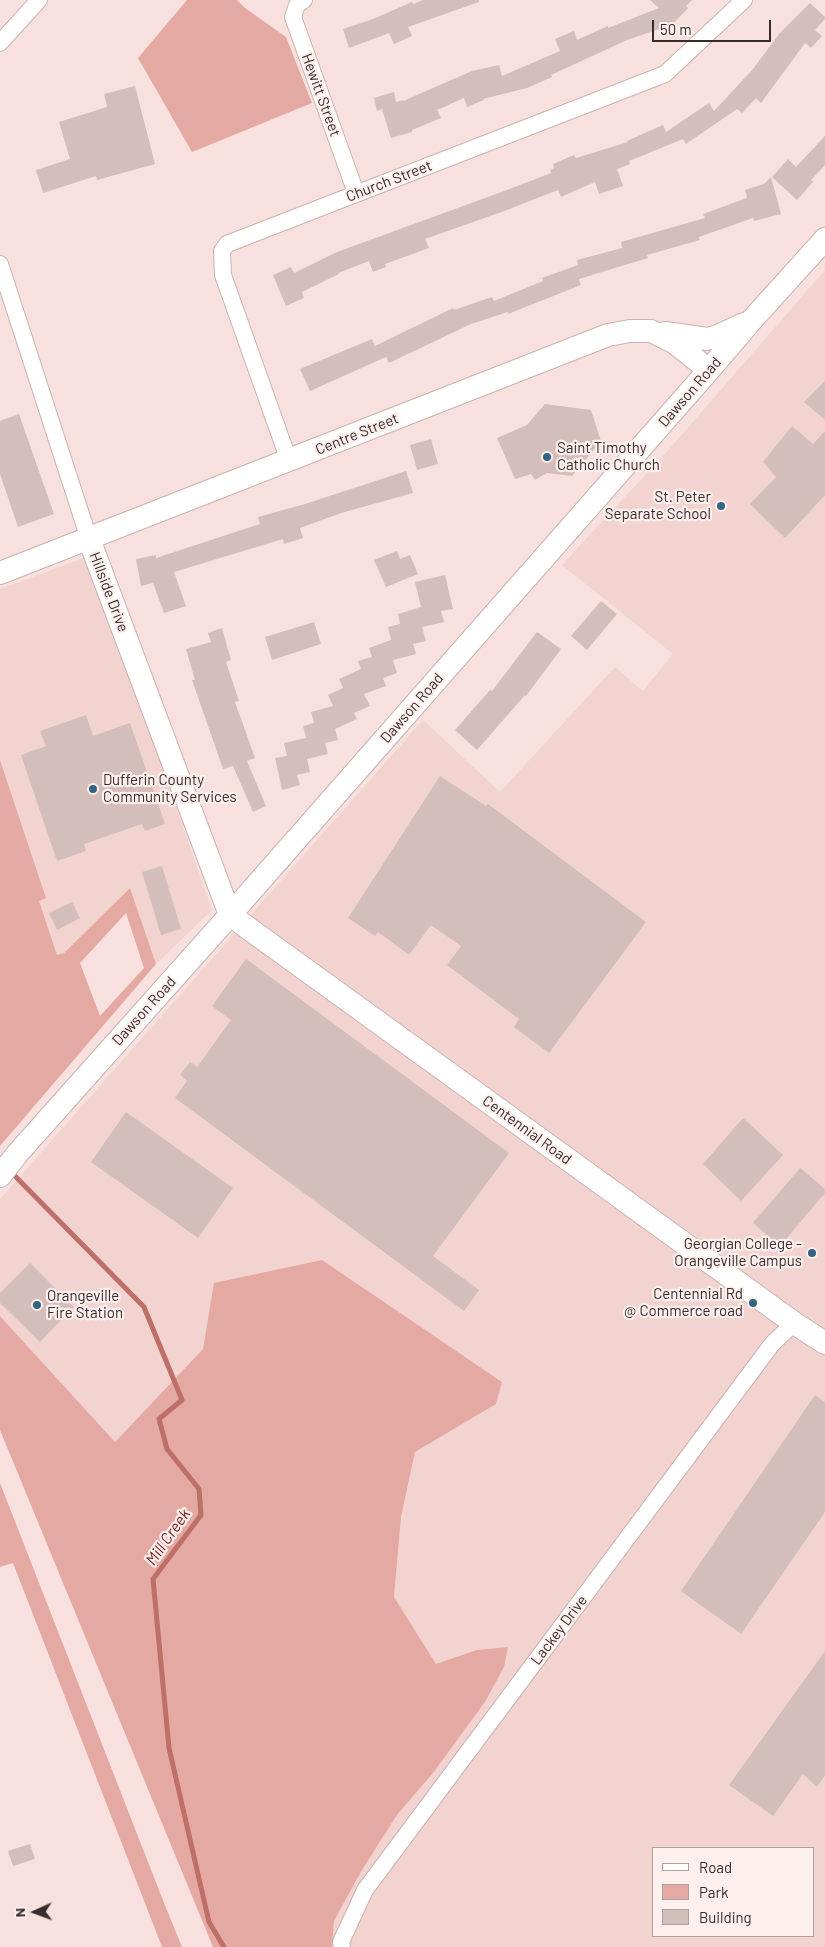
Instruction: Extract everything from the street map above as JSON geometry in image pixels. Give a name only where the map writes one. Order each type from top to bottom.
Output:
[{"type":"street","points":[[0,43],[39,0]]},
{"type":"street","name":"Hewitt Street","points":[[304,0],[297,4],[293,16],[356,193]]},
{"type":"street","name":"Church Street","points":[[289,461],[223,275],[222,251],[227,244],[665,74],[744,0]]},
{"type":"street","name":"Dawson Road","points":[[0,1176],[17,1154],[825,239]]},
{"type":"street","name":"Hillside Drive","points":[[0,264],[89,539],[230,915]]},
{"type":"street","points":[[651,331],[707,339],[750,322]]},
{"type":"street","name":"Centre Street","points":[[0,573],[608,335],[630,331],[651,331],[675,343],[709,370]]},
{"type":"street","name":"Centennial Road","points":[[230,915],[794,1323],[825,1343]]},
{"type":"street","name":"Lackey Drive","points":[[342,1947],[341,1942],[366,1890],[766,1352],[794,1323]]},
{"type":"shaded area","points":[[825,270],[825,1947],[332,1947],[334,1921],[362,1870],[397,1815],[433,1773],[485,1702],[504,1667],[508,1647],[477,1650],[436,1665],[394,1597],[401,1517],[415,1452],[496,1404],[502,1382],[430,1334],[215,1283],[203,1349],[115,1442],[0,1316],[0,1199],[423,720],[500,792],[615,667],[643,691],[673,654],[562,565],[672,446]]},
{"type":"shaded area","points":[[89,556],[212,910],[156,964],[130,888],[64,953],[57,956],[38,900],[46,898],[0,760],[0,589]]},
{"type":"green space","points":[[187,0],[237,0],[245,8],[286,37],[312,103],[192,152],[138,58]]},
{"type":"green space","points":[[0,760],[46,898],[39,901],[57,955],[64,953],[130,888],[156,964],[0,1146]],"holes":[[[126,913],[144,968],[100,1016],[80,963]]]},
{"type":"green space","points":[[322,1260],[502,1382],[496,1404],[415,1452],[401,1517],[394,1597],[436,1664],[477,1650],[508,1647],[504,1667],[485,1702],[433,1773],[397,1815],[362,1870],[334,1921],[332,1947],[213,1947],[0,1430],[0,1316],[115,1442],[203,1349],[214,1283]]},
{"type":"green space","points":[[0,1483],[182,1947],[162,1947],[13,1563],[0,1567]]},
{"type":"building","points":[[423,0],[479,0],[479,2],[408,27],[412,36],[394,44],[389,33],[349,48],[343,29],[373,19],[412,2],[413,4]]},
{"type":"building","points":[[650,0],[692,0],[686,6],[688,8],[666,31],[662,28],[627,40],[527,88],[483,99],[467,107],[464,98],[437,110],[441,118],[412,130],[412,132],[391,138],[382,109],[377,111],[374,98],[394,92],[396,102],[403,101],[472,71],[499,65],[502,76],[560,51],[555,39],[574,31],[577,40],[608,26],[608,28],[659,8]]},
{"type":"building","points":[[810,3],[825,17],[815,30],[822,36],[811,48],[805,43],[761,103],[756,98],[742,113],[737,109],[686,144],[683,139],[629,161],[630,164],[617,169],[623,186],[599,194],[595,182],[561,197],[558,190],[425,239],[429,248],[385,264],[386,267],[373,272],[369,261],[338,273],[302,292],[304,298],[286,306],[273,275],[291,267],[294,273],[337,252],[551,173],[550,170],[554,168],[553,164],[574,155],[576,158],[628,142],[663,125],[666,132],[709,103],[714,111],[753,69],[779,34]]},
{"type":"building","points":[[135,86],[155,164],[97,180],[96,176],[43,193],[36,170],[70,159],[59,122],[107,107],[104,94]]},
{"type":"building","points":[[825,136],[825,165],[811,180],[813,182],[797,200],[772,177],[788,159],[796,167]]},
{"type":"building","points":[[771,177],[781,214],[754,221],[753,218],[699,237],[700,240],[647,255],[648,258],[579,279],[581,285],[508,314],[508,312],[471,324],[389,363],[386,357],[310,391],[300,369],[372,339],[375,346],[453,308],[454,310],[492,297],[494,301],[543,281],[542,278],[578,265],[577,260],[622,248],[621,242],[705,218],[703,214],[747,198],[745,190],[764,184]]},
{"type":"building","points":[[825,381],[825,420],[804,402]]},
{"type":"building","name":"Saint Timothy Catholic Church","points":[[545,404],[591,410],[601,441],[572,476],[547,473],[535,480],[531,474],[515,479],[497,438],[527,425]]},
{"type":"building","points":[[19,414],[54,514],[18,527],[0,474],[0,421]]},
{"type":"building","points":[[792,426],[813,444],[825,431],[825,495],[785,538],[750,504],[776,477],[763,462]]},
{"type":"building","points":[[431,439],[438,464],[417,470],[410,445]]},
{"type":"building","points":[[406,471],[413,493],[341,513],[300,528],[303,538],[284,544],[283,539],[174,572],[186,606],[164,613],[153,583],[141,586],[136,559],[156,555],[156,558],[260,524],[258,517],[305,504]]},
{"type":"building","points":[[397,551],[400,559],[410,555],[418,574],[386,587],[374,560]]},
{"type":"building","points":[[445,575],[453,609],[441,611],[444,622],[422,627],[426,641],[413,644],[416,654],[393,660],[397,673],[383,678],[386,686],[364,694],[370,706],[354,713],[357,719],[335,729],[338,740],[325,743],[328,754],[307,759],[310,772],[297,775],[300,785],[282,790],[275,758],[287,756],[284,743],[306,738],[303,726],[314,723],[311,712],[333,706],[328,695],[343,688],[339,679],[361,669],[358,661],[372,657],[369,648],[391,640],[388,627],[400,624],[398,614],[421,607],[415,582]]},
{"type":"building","points":[[601,601],[617,614],[587,650],[571,636]]},
{"type":"building","points":[[314,622],[321,644],[272,660],[265,637]]},
{"type":"building","points":[[222,628],[231,660],[226,662],[239,701],[235,702],[255,758],[247,761],[266,806],[253,812],[233,766],[223,769],[192,680],[195,680],[186,649],[211,642],[208,633]]},
{"type":"building","points":[[537,632],[561,649],[526,696],[477,750],[455,730],[490,690],[492,691]]},
{"type":"building","name":"Dufferin County Community Services","points":[[86,715],[93,736],[130,723],[165,824],[145,831],[142,824],[84,844],[86,851],[57,861],[21,755],[46,746],[40,731]]},
{"type":"building","points":[[440,776],[486,806],[488,804],[646,922],[549,1053],[514,1027],[519,1019],[447,965],[461,946],[431,925],[409,955],[378,932],[375,936],[348,918]]},
{"type":"building","points":[[162,866],[181,929],[161,935],[142,872]]},
{"type":"building","points":[[72,902],[80,918],[57,930],[49,913]]},
{"type":"building","points":[[246,959],[509,1153],[433,1256],[479,1290],[464,1311],[175,1098],[187,1081],[180,1075],[190,1062],[197,1067],[231,1020],[212,1006]]},
{"type":"building","points":[[126,1112],[233,1188],[198,1238],[91,1162]]},
{"type":"building","points":[[743,1118],[783,1155],[741,1201],[703,1164]]},
{"type":"building","points":[[800,1168],[825,1189],[825,1193],[780,1246],[753,1223]]},
{"type":"building","name":"Orangeville Fire Station","points":[[30,1263],[74,1307],[40,1342],[0,1303],[0,1293]]},
{"type":"building","points":[[815,1395],[825,1402],[825,1512],[741,1634],[681,1591]]},
{"type":"building","points":[[825,1651],[825,1775],[817,1787],[803,1774],[773,1816],[729,1785]]},
{"type":"building","points":[[30,1844],[35,1859],[13,1866],[8,1851]]},
{"type":"waterway","name":"Mill Creek","points":[[10,1171],[144,1307],[182,1400],[159,1419],[167,1449],[199,1489],[201,1515],[153,1579],[169,1748],[209,1922],[224,1947]]},
{"type":"place","name":"Saint Timothy Catholic Church","points":[[547,457]]},
{"type":"place","name":"St. Peter Separate School","points":[[721,506]]},
{"type":"place","name":"Dufferin County Community Services","points":[[93,789]]},
{"type":"place","name":"Georgian College - Orangeville Campus","points":[[812,1253]]},
{"type":"place","name":"Centennial Rd @ Commerce road","points":[[753,1303]]},
{"type":"place","name":"Orangeville Fire Station","points":[[37,1305]]}]
